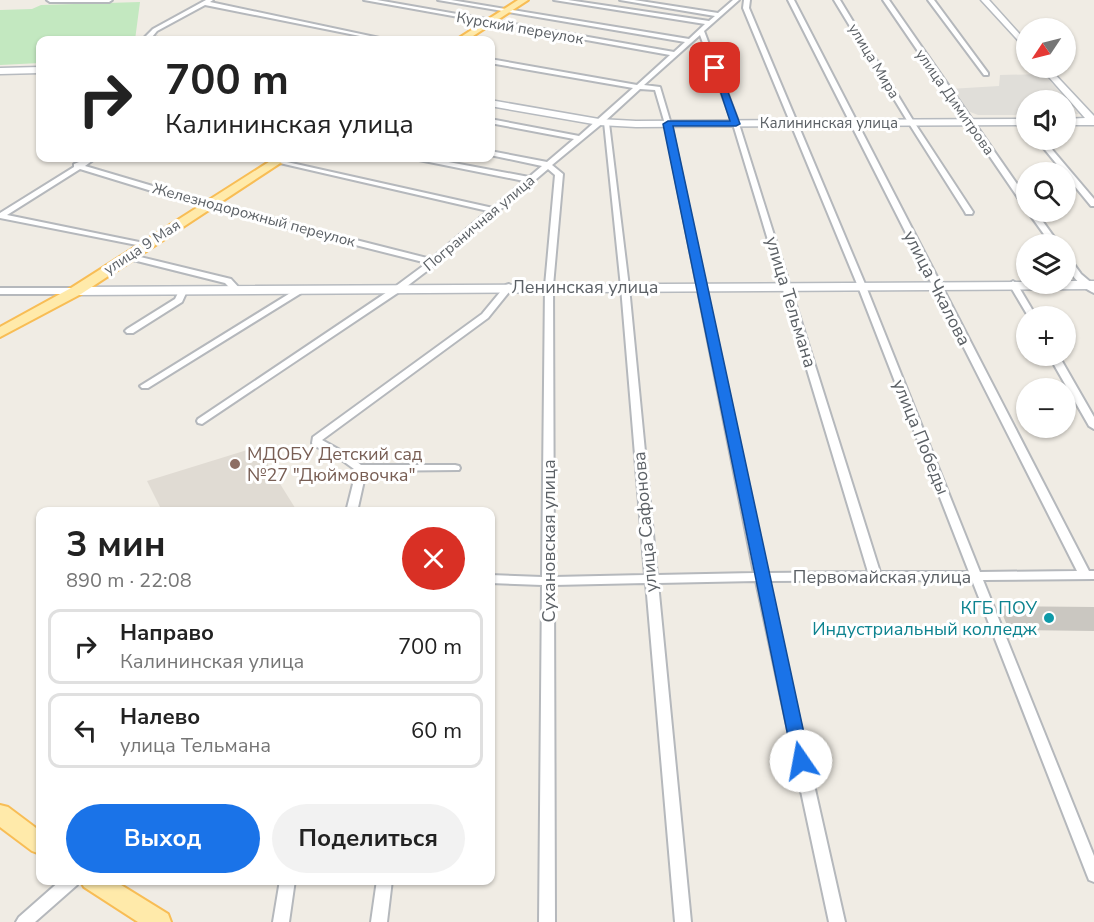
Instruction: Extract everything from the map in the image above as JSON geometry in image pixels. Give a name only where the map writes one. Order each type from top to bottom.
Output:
[{"type":"main road","points":[[468,36],[524,0]]},
{"type":"main road","points":[[985,0],[1016,35]]},
{"type":"main road","points":[[0,71],[36,70]]},
{"type":"main road","points":[[1054,78],[1094,121]]},
{"type":"main road","name":"Калининская улица","points":[[495,104],[602,122],[668,124],[1016,123]]},
{"type":"main road","points":[[1076,122],[1094,121]]},
{"type":"main road","name":"улица 9 Мая","points":[[0,333],[76,291],[274,162]]},
{"type":"main road","name":"Ленинская улица","points":[[76,291],[861,284],[1093,286]]},
{"type":"main road","points":[[0,814],[36,841]]},
{"type":"main road","points":[[100,885],[159,922]]},
{"type":"street","points":[[50,0],[109,0]]},
{"type":"street","name":"Курский переулок","points":[[367,0],[674,54]]},
{"type":"street","points":[[441,0],[690,41]]},
{"type":"street","points":[[557,0],[705,27]]},
{"type":"street","points":[[623,0],[719,15]]},
{"type":"street","name":"Пограничная улица","points":[[202,421],[399,288],[433,262],[602,122],[636,87],[736,0]]},
{"type":"street","name":"улица Победы","points":[[747,0],[746,8],[861,284],[1094,875]]},
{"type":"street","name":"улица Чкалова","points":[[791,0],[934,284],[1089,575]]},
{"type":"street","name":"улица Мира","points":[[837,0],[969,212]]},
{"type":"street","name":"улица Димитрова","points":[[886,0],[1016,189]]},
{"type":"street","points":[[931,0],[986,74]]},
{"type":"street","points":[[149,36],[155,30],[206,1],[368,36]]},
{"type":"street","name":"улица Тельмана","points":[[705,27],[875,576]]},
{"type":"street","points":[[495,62],[636,87],[658,88],[668,124],[761,577],[837,922]]},
{"type":"street","points":[[495,122],[580,138]]},
{"type":"street","name":"улица Сафонова","points":[[602,122],[624,286],[682,922]]},
{"type":"street","points":[[1049,150],[1094,204]]},
{"type":"street","points":[[495,154],[548,165]]},
{"type":"street","points":[[0,216],[84,162]]},
{"type":"street","points":[[292,162],[493,210]]},
{"type":"street","points":[[439,162],[530,180]]},
{"type":"street","name":"Сухановская улица","points":[[548,165],[559,174],[549,286],[548,922]]},
{"type":"street","name":"Железнодорожный переулок","points":[[76,166],[207,205],[433,262]]},
{"type":"street","points":[[0,216],[144,245]]},
{"type":"street","points":[[128,256],[228,281],[238,291]]},
{"type":"street","points":[[1076,273],[1093,286]]},
{"type":"street","points":[[1013,284],[1026,306]]},
{"type":"street","points":[[455,468],[359,468],[343,456],[317,443],[317,439],[485,316],[509,287]]},
{"type":"street","points":[[145,386],[300,290]]},
{"type":"street","points":[[0,291],[76,291]]},
{"type":"street","points":[[130,331],[179,300],[183,291]]},
{"type":"street","points":[[1060,366],[1094,426]]},
{"type":"street","points":[[352,507],[360,476],[359,468]]},
{"type":"street","name":"Первомайская улица","points":[[495,579],[650,581],[761,577],[1089,575]]},
{"type":"street","points":[[24,922],[66,885]]},
{"type":"street","points":[[280,922],[287,885]]},
{"type":"street","points":[[379,922],[384,885]]},
{"type":"shaded area","points":[[1000,75],[1016,75],[1016,78],[1048,78],[1058,90],[1016,90],[1016,115],[978,115],[965,110],[949,89],[999,86]]},
{"type":"shaded area","name":"МДОБУ Детский сад №27 \"Дюймовочка\"","points":[[257,447],[294,507],[160,507],[147,481]]},
{"type":"green space","points":[[140,2],[136,36],[36,36],[36,63],[0,65],[0,10],[32,9],[41,5]]},
{"type":"building","name":"КГБ ПОУ Индустриальный колледж","points":[[999,606],[1094,607],[1094,631],[1009,630]]},
{"type":"place","name":"МДОБУ Детский сад №27 \"Дюймовочка\"","points":[[235,464]]},
{"type":"place","name":"КГБ ПОУ Индустриальный колледж","points":[[1049,618]]},
{"type":"route","points":[[715,68],[736,124],[668,124],[801,761]]}]
